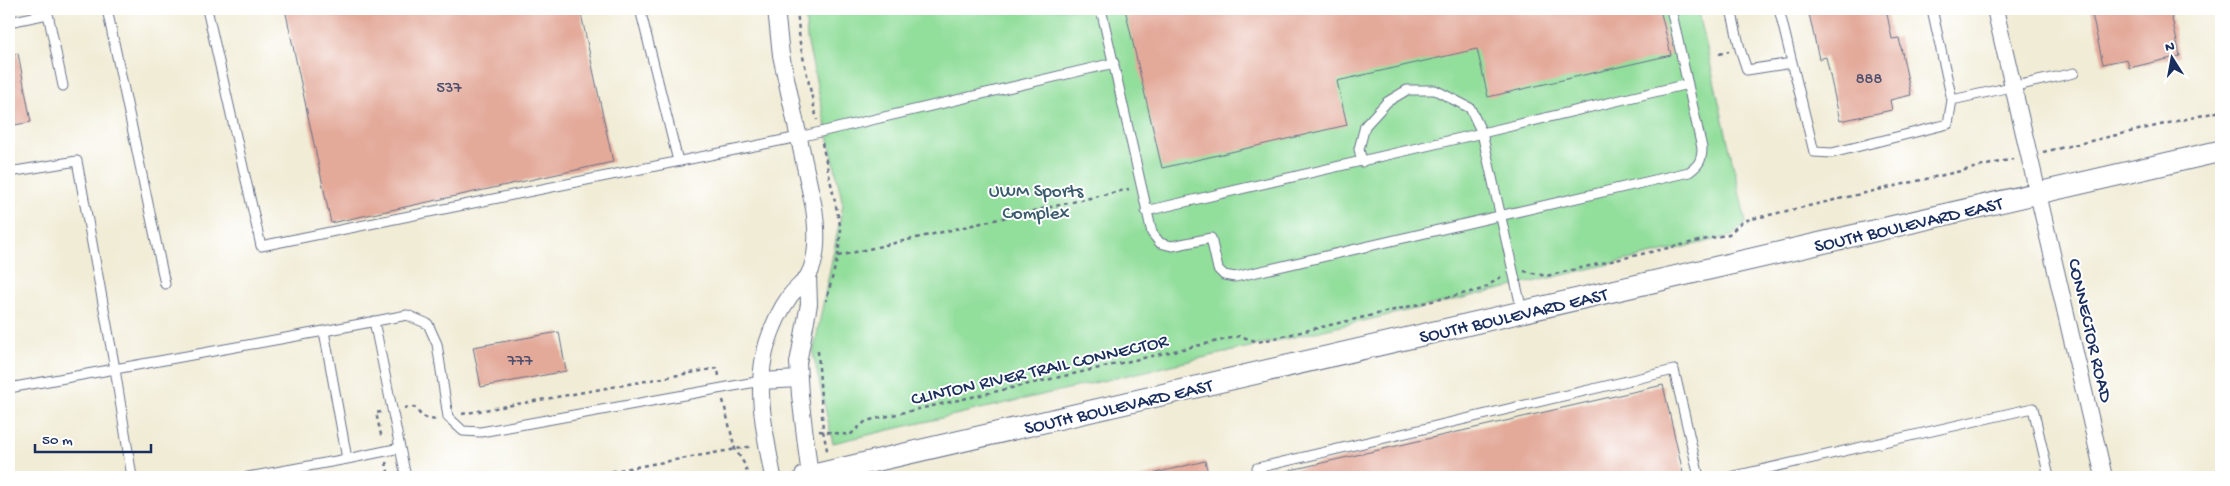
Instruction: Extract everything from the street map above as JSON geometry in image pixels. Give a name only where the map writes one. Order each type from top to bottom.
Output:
[{"type":"street","points":[[776,9],[781,55],[816,222],[815,250],[808,276],[809,304],[798,363],[798,379],[809,477]]},
{"type":"street","name":"CONNECTOR ROAD","points":[[1995,9],[2040,193],[2104,477]]},
{"type":"street","name":"SOUTH BOULEVARD EAST","points":[[809,477],[2221,151]]},
{"type":"street","points":[[773,477],[762,416],[762,363],[771,332],[790,296],[808,276]]},
{"type":"street","points":[[761,381],[798,379]]},
{"type":"lane","points":[[107,9],[165,284]]},
{"type":"lane","points":[[207,9],[261,246],[799,137],[1114,63]]},
{"type":"lane","points":[[640,9],[678,161]]},
{"type":"lane","points":[[1101,9],[1152,233],[1160,243],[1172,246],[1210,238],[1218,269],[1224,275],[1234,277],[1690,172],[1698,166],[1702,159],[1702,148],[1671,9]]},
{"type":"lane","points":[[1731,9],[1740,49],[1748,70],[1792,63]]},
{"type":"lane","points":[[1779,9],[1814,152],[1832,153],[1948,124],[1952,100],[1932,9]]},
{"type":"lane","points":[[9,22],[47,12],[63,86]]},
{"type":"lane","points":[[1952,100],[2074,73]]},
{"type":"lane","points":[[1146,210],[1362,162],[1688,84]]},
{"type":"lane","points":[[1362,162],[1358,149],[1365,126],[1387,102],[1406,90],[1436,90],[1470,108],[1482,133],[1522,311]]},
{"type":"lane","points":[[9,172],[77,161],[132,477]]},
{"type":"lane","points":[[9,388],[407,315],[428,324],[437,344],[448,417],[463,430],[481,432],[761,381]]},
{"type":"lane","points":[[374,321],[406,477]]},
{"type":"lane","points":[[324,331],[347,459]]},
{"type":"lane","points":[[1258,477],[1256,468],[1674,370],[1698,477]]},
{"type":"lane","points":[[1730,477],[2033,408],[2049,477]]},
{"type":"lane","points":[[248,477],[400,448]]},
{"type":"path","points":[[797,9],[800,43],[817,121]]},
{"type":"path","points":[[2040,153],[2221,111]]},
{"type":"path","points":[[822,140],[840,229],[838,256],[824,309]]},
{"type":"path","points":[[1523,271],[1546,276],[1691,243],[1729,234],[1742,221],[2013,159]]},
{"type":"path","points":[[838,256],[1133,188]]},
{"type":"path","name":"CLINTON RIVER TRAIL CONNECTOR","points":[[805,434],[823,431],[850,435],[866,421],[1240,336],[1258,342],[1483,289],[1502,275]]},
{"type":"path","points":[[818,343],[823,431],[826,445]]},
{"type":"path","points":[[458,415],[718,368],[720,379]]},
{"type":"path","points":[[723,399],[735,449],[748,477]]},
{"type":"path","points":[[401,408],[414,407],[424,418],[429,420],[438,419]]},
{"type":"path","points":[[381,437],[376,413],[382,412]]},
{"type":"path","points":[[580,477],[767,443]]},
{"type":"path","points":[[386,463],[389,477]]},
{"type":"green space","name":"UWM Sports Complex","points":[[805,9],[1698,9],[1746,222],[1732,236],[833,443],[813,354],[843,205],[807,39]]},
{"type":"building","points":[[285,9],[580,9],[613,162],[331,223]]},
{"type":"building","points":[[1125,9],[1660,9],[1671,55],[1488,97],[1477,49],[1337,81],[1347,125],[1162,168]]},
{"type":"building","points":[[1808,9],[1886,9],[1892,39],[1899,38],[1911,95],[1890,100],[1892,110],[1840,121],[1826,57],[1819,59]]},
{"type":"building","points":[[2170,9],[2180,56],[2129,68],[2127,59],[2103,64],[2091,10]]},
{"type":"building","points":[[18,53],[31,122],[9,126],[9,55]]},
{"type":"building","points":[[559,332],[566,371],[481,387],[473,347]]},
{"type":"building","points":[[1663,385],[1684,477],[1279,477],[1278,473]]},
{"type":"building","points":[[1205,461],[1209,477],[1139,477]]}]
